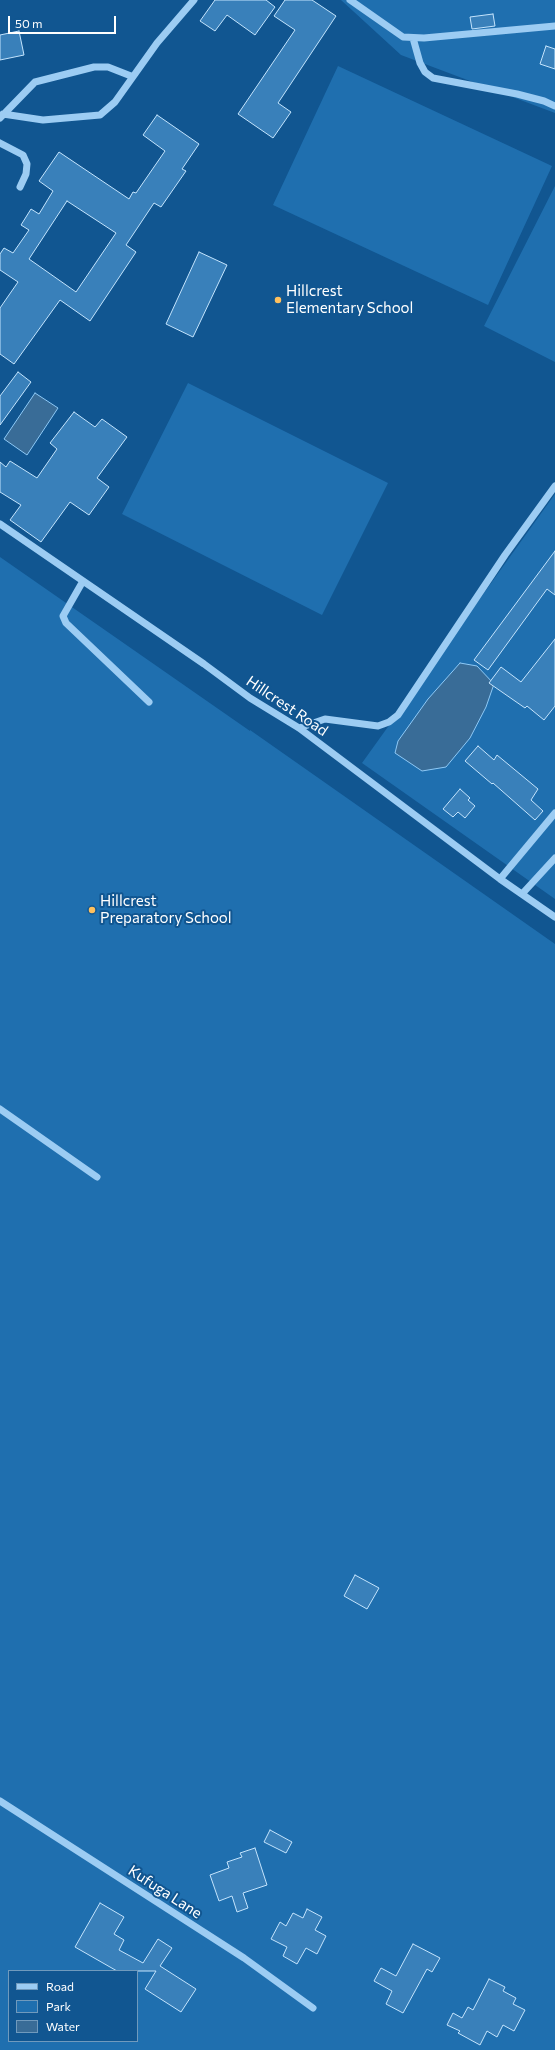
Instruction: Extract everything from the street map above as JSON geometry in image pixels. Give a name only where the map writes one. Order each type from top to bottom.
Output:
[{"type":"street","points":[[1,116],[43,120],[100,115],[115,102],[131,76],[194,0]]},
{"type":"street","points":[[350,0],[403,37],[413,38],[555,26]]},
{"type":"street","points":[[413,38],[420,63],[425,72],[433,78],[544,100],[555,106]]},
{"type":"street","points":[[1,116],[35,82],[94,67],[108,67],[131,76]]},
{"type":"street","points":[[0,143],[23,155],[26,164],[26,174],[20,187]]},
{"type":"street","points":[[299,728],[325,718],[378,726],[389,722],[398,715],[505,555],[555,486]]},
{"type":"street","name":"Hillcrest Road","points":[[0,524],[204,664],[250,698],[299,728],[500,879],[555,917]]},
{"type":"street","points":[[83,582],[63,616],[66,623],[149,702]]},
{"type":"street","points":[[500,879],[555,813]]},
{"type":"street","points":[[522,894],[555,858]]},
{"type":"street","points":[[0,1109],[97,1177]]},
{"type":"street","name":"Kufuga Lane","points":[[0,1802],[244,1958],[314,2008]]},
{"type":"green space","points":[[341,0],[555,0],[555,113],[401,55]]},
{"type":"green space","points":[[338,66],[552,166],[488,305],[273,205]]},
{"type":"green space","points":[[555,186],[555,362],[484,326]]},
{"type":"green space","points":[[188,383],[388,483],[322,615],[122,514]]},
{"type":"green space","points":[[555,494],[555,899],[362,763]]},
{"type":"green space","points":[[0,557],[555,944],[555,2050],[0,2050]]},
{"type":"water","points":[[35,393],[58,408],[27,455],[4,439]]},
{"type":"water","points":[[460,663],[477,666],[494,684],[486,707],[470,738],[446,767],[422,771],[395,753],[398,741],[428,699]]},
{"type":"building","points":[[215,0],[266,0],[275,7],[255,35],[227,15],[215,31],[200,21]]},
{"type":"building","points":[[285,0],[312,0],[336,16],[278,103],[291,112],[273,138],[238,114],[295,30],[274,16]]},
{"type":"building","points":[[493,14],[495,26],[472,29],[470,17]]},
{"type":"building","points":[[19,31],[24,55],[0,60],[0,35]]},
{"type":"building","points":[[546,46],[555,49],[555,69],[540,64]]},
{"type":"building","points":[[157,115],[199,144],[182,169],[186,171],[161,207],[154,203],[126,245],[136,252],[90,321],[60,300],[14,364],[0,354],[0,308],[18,282],[0,270],[0,254],[4,248],[13,253],[29,230],[21,225],[31,209],[39,214],[53,191],[39,181],[59,152],[129,199],[133,192],[136,193],[165,151],[143,135]],"holes":[[[67,201],[116,233],[76,292],[29,259]]]},
{"type":"building","points":[[199,252],[227,265],[193,337],[166,324]]},
{"type":"building","points":[[18,372],[31,382],[0,425],[0,396]]},
{"type":"building","points":[[74,412],[95,427],[102,419],[127,437],[97,478],[109,487],[89,515],[70,502],[41,542],[10,520],[21,505],[0,492],[0,462],[6,467],[10,461],[37,478],[57,449],[50,443]]},
{"type":"building","points":[[555,551],[555,595],[547,589],[488,670],[474,660]]},
{"type":"building","points":[[555,639],[555,706],[544,720],[527,706],[525,708],[489,683],[501,667],[521,682]]},
{"type":"building","points":[[478,746],[494,760],[497,755],[538,789],[531,800],[543,811],[535,820],[493,783],[492,784],[465,761]]},
{"type":"building","points":[[460,789],[470,798],[468,800],[475,806],[465,818],[458,812],[453,817],[443,809]]},
{"type":"building","points":[[355,1575],[379,1588],[367,1609],[344,1596]]},
{"type":"building","points":[[270,1830],[292,1842],[286,1853],[264,1842]]},
{"type":"building","points":[[255,1848],[267,1885],[243,1893],[248,1908],[237,1912],[232,1896],[219,1901],[210,1875],[229,1868],[227,1862],[242,1857],[240,1853]]},
{"type":"building","points":[[100,1903],[124,1917],[114,1934],[124,1940],[119,1950],[143,1963],[158,1939],[172,1948],[160,1966],[196,1989],[181,2012],[145,1989],[156,1971],[115,1970],[75,1947]]},
{"type":"building","points":[[307,1909],[322,1917],[315,1930],[326,1936],[317,1954],[306,1948],[297,1964],[283,1956],[287,1947],[271,1939],[280,1922],[286,1926],[293,1913],[303,1918]]},
{"type":"building","points":[[413,1944],[440,1958],[432,1972],[427,1969],[403,2013],[386,2004],[392,1991],[374,1981],[381,1968],[396,1976]]},
{"type":"building","points":[[489,1979],[505,1987],[503,1991],[516,1998],[513,2004],[525,2010],[514,2031],[503,2025],[497,2037],[487,2031],[480,2045],[458,2033],[460,2031],[447,2025],[453,2013],[462,2018],[468,2007],[473,2010]]},
{"type":"place","name":"Hillcrest Elementary School","points":[[278,300]]},
{"type":"place","name":"Hillcrest Preparatory School","points":[[92,910]]}]
